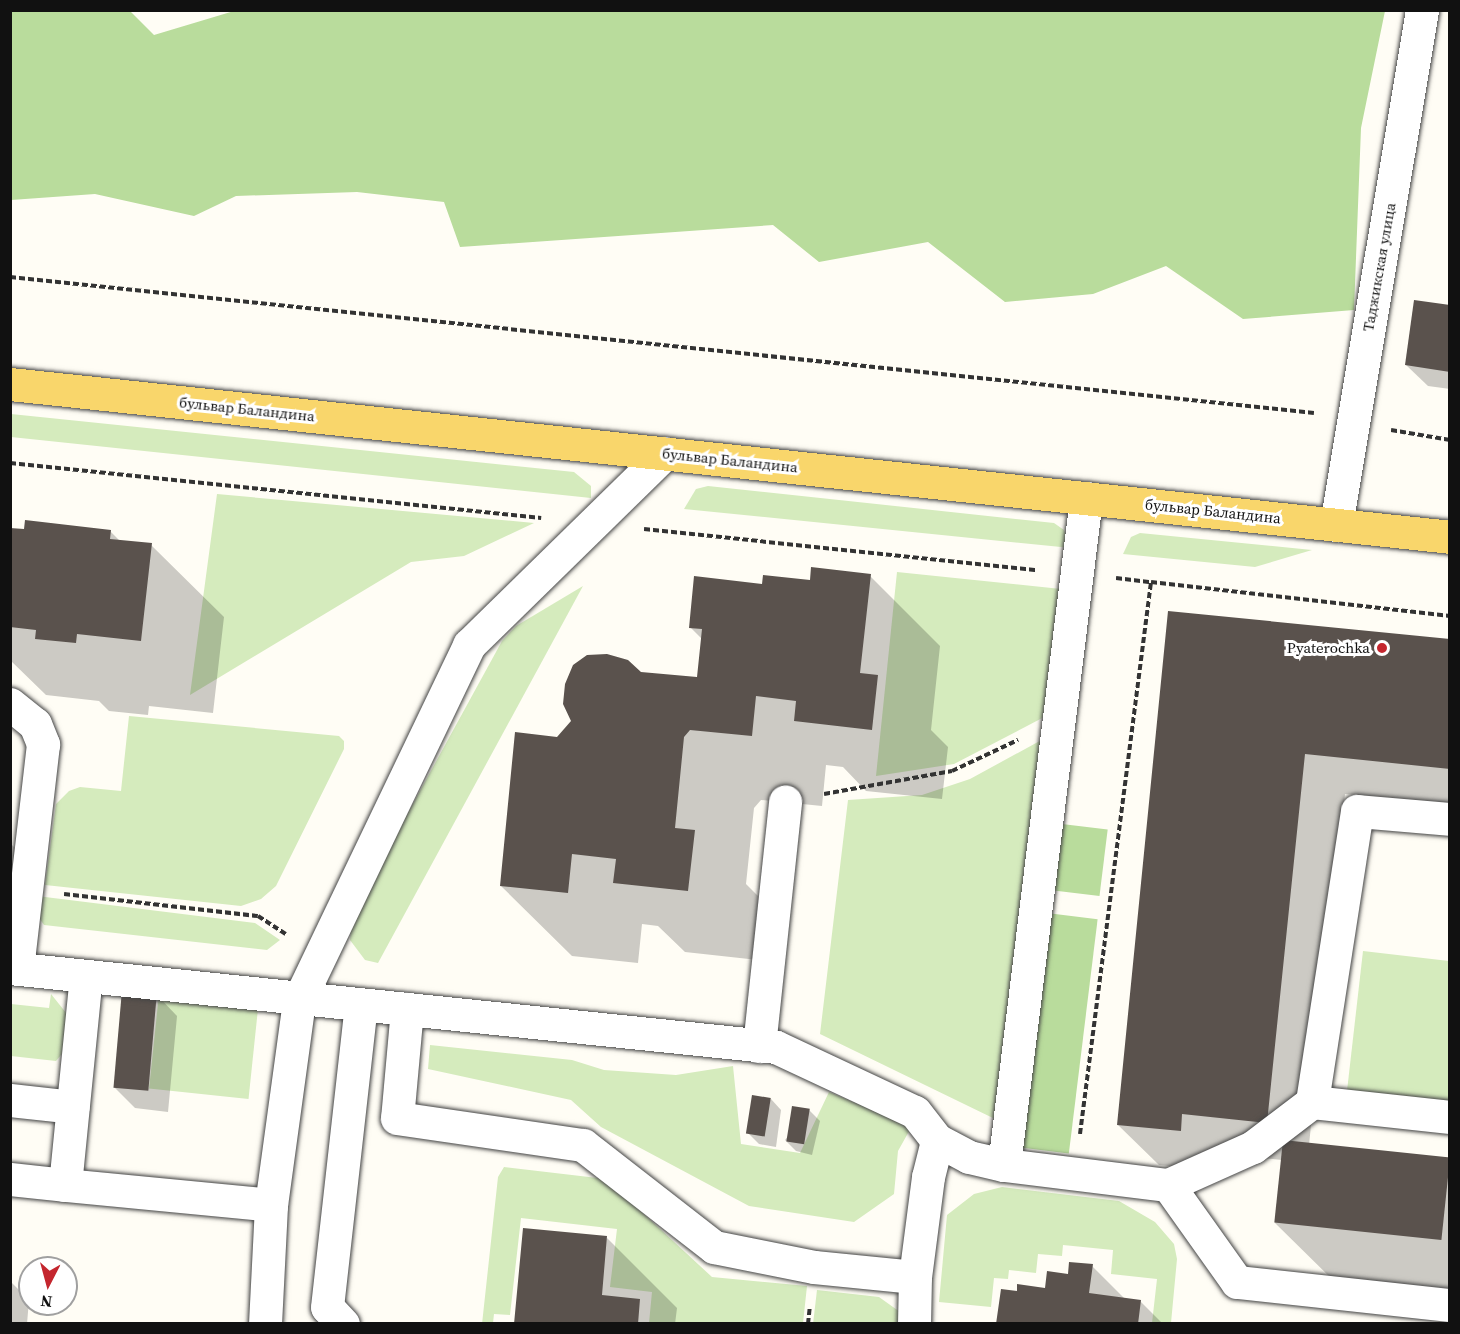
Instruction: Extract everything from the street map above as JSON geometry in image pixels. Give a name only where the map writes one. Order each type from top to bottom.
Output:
[{"type":"main road","name":"бульвар Баландина","points":[[10,384],[1449,537]]},
{"type":"street","name":"Таджикская улица","points":[[1336,525],[1422,10]]},
{"type":"street","points":[[265,1323],[271,1205],[299,999],[470,645],[665,453]]},
{"type":"street","points":[[1004,1165],[1086,498]]},
{"type":"street","points":[[10,704],[35,724],[43,744],[14,968],[361,1006],[776,1047],[915,1112],[937,1140],[969,1157],[1004,1165],[1168,1185],[1253,1147],[1312,1102],[1449,1117]]},
{"type":"street","points":[[759,1046],[785,801]]},
{"type":"street","points":[[1312,1102],[1357,811],[1449,819]]},
{"type":"street","points":[[64,1185],[87,976]]},
{"type":"street","points":[[343,1323],[327,1307],[361,1006]]},
{"type":"street","points":[[406,1009],[397,1118],[583,1145],[714,1247],[814,1267],[915,1277]]},
{"type":"street","points":[[10,1100],[73,1107]]},
{"type":"street","points":[[914,1323],[915,1277],[928,1177],[937,1140]]},
{"type":"street","points":[[10,1179],[271,1205]]},
{"type":"street","points":[[1168,1185],[1237,1282],[1449,1305]]},
{"type":"path","points":[[10,277],[1354,417],[1403,435],[1449,440]]},
{"type":"path","points":[[1075,1174],[1151,582],[1449,616]]},
{"type":"path","points":[[785,801],[952,771],[1059,720]]},
{"type":"path","points":[[26,889],[258,916],[320,956]]},
{"type":"green space","points":[[11,11],[130,11],[154,35],[234,11],[1385,11],[1361,128],[1354,310],[1243,319],[1166,266],[1093,294],[1005,302],[928,242],[819,262],[773,225],[460,247],[444,202],[357,192],[236,196],[194,216],[95,194],[11,200]]},
{"type":"green space","points":[[11,414],[574,472],[591,486],[591,498],[11,437]]},
{"type":"green space","points":[[708,486],[1054,523],[1064,530],[1071,548],[684,509],[696,489]]},
{"type":"green space","points":[[217,494],[534,523],[464,556],[411,562],[190,695]]},
{"type":"green space","points":[[1140,533],[1312,550],[1255,567],[1123,554],[1131,537]]},
{"type":"green space","points":[[897,572],[1061,589],[1048,715],[954,764],[876,776]]},
{"type":"green space","points":[[583,586],[378,963],[365,960],[350,940],[352,915],[502,641],[516,626]]},
{"type":"green space","points":[[129,716],[339,736],[344,741],[344,749],[276,886],[261,899],[241,906],[45,885],[56,804],[69,791],[80,787],[121,791]]},
{"type":"green space","points":[[1047,737],[997,1120],[820,1034],[848,800],[922,795],[970,779]]},
{"type":"green space","points":[[1062,824],[1108,830],[1099,896],[1054,891]]},
{"type":"green space","points":[[37,896],[255,923],[280,940],[267,950],[44,925],[37,915]]},
{"type":"green space","points":[[1047,913],[1098,919],[1069,1153],[1018,1147]]},
{"type":"green space","points":[[1363,951],[1449,961],[1449,1102],[1347,1091]]},
{"type":"green space","points":[[51,994],[67,1014],[65,1047],[61,1055],[56,1061],[11,1056],[11,1004],[49,1008]]},
{"type":"green space","points":[[159,994],[258,1004],[249,1099],[149,1088]]},
{"type":"green space","points":[[430,1045],[572,1060],[604,1070],[676,1075],[733,1066],[741,1144],[800,1153],[829,1092],[912,1126],[898,1151],[894,1194],[854,1222],[749,1206],[601,1127],[571,1100],[428,1069]]},
{"type":"green space","points":[[504,1167],[606,1179],[712,1277],[807,1286],[803,1323],[649,1323],[652,1292],[610,1287],[617,1229],[521,1218],[510,1315],[494,1314],[493,1323],[482,1324],[498,1177]]},
{"type":"green space","points":[[1002,1187],[1119,1201],[1155,1222],[1174,1244],[1177,1259],[1171,1323],[1152,1323],[1157,1279],[1111,1274],[1113,1250],[1063,1245],[1062,1256],[1038,1254],[1036,1273],[1009,1270],[1008,1279],[994,1278],[991,1307],[939,1302],[947,1215],[974,1194]]},
{"type":"green space","points":[[817,1290],[879,1297],[907,1317],[906,1323],[813,1324]]},
{"type":"building","points":[[1414,300],[1450,305],[1450,372],[1405,365]]},
{"type":"building","points":[[25,520],[111,530],[110,539],[152,543],[141,641],[77,634],[76,643],[35,639],[36,630],[10,627],[10,528],[24,529]]},
{"type":"building","points":[[811,567],[871,574],[860,673],[878,675],[872,730],[794,721],[796,701],[756,696],[752,736],[690,730],[684,737],[675,828],[695,830],[688,891],[613,883],[616,859],[572,854],[568,893],[500,886],[515,732],[557,737],[571,721],[563,704],[565,684],[573,665],[587,655],[607,654],[628,660],[641,672],[697,677],[702,629],[689,628],[694,576],[762,584],[763,575],[810,580]]},
{"type":"building","points":[[1168,611],[1450,639],[1450,769],[1305,754],[1267,1123],[1182,1114],[1181,1131],[1117,1125]]},
{"type":"building","points":[[122,990],[157,993],[148,1091],[113,1088]]},
{"type":"building","points":[[752,1095],[771,1098],[765,1136],[746,1134]]},
{"type":"building","points":[[792,1106],[810,1109],[804,1144],[786,1142]]},
{"type":"building","points":[[1283,1140],[1450,1158],[1441,1240],[1274,1223]]},
{"type":"building","points":[[523,1228],[607,1236],[602,1295],[640,1299],[638,1324],[514,1324]]},
{"type":"building","points":[[1069,1262],[1093,1264],[1089,1293],[1141,1300],[1138,1324],[996,1324],[1001,1289],[1017,1291],[1017,1284],[1045,1288],[1047,1271],[1068,1274]]},
{"type":"place","name":"Pyaterochka","points":[[1382,648]]}]
